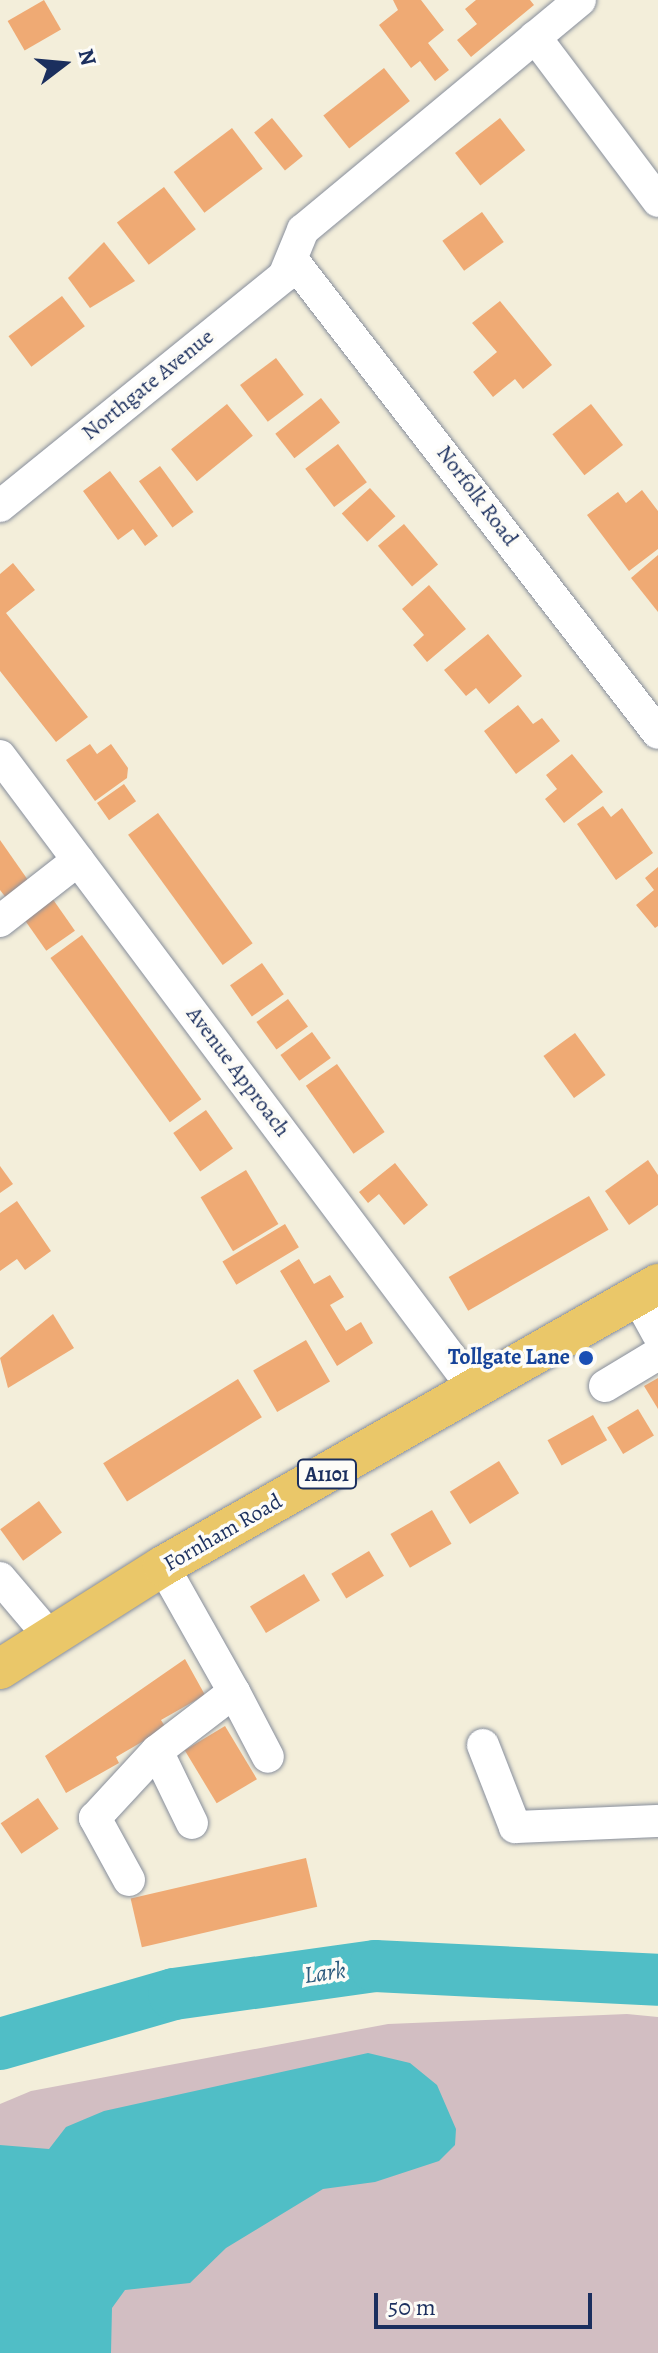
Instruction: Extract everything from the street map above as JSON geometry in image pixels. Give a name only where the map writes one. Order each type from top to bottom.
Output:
[{"type":"main road","name":"Fornham Road","points":[[0,1669],[163,1566],[648,1290]]},
{"type":"street","points":[[294,262],[303,230],[580,0]]},
{"type":"street","points":[[535,37],[658,201]]},
{"type":"street","name":"Northgate Avenue","points":[[0,506],[294,262]]},
{"type":"street","name":"Norfolk Road","points":[[294,262],[658,733]]},
{"type":"street","name":"Avenue Approach","points":[[0,756],[475,1390]]},
{"type":"street","points":[[0,921],[78,860]]},
{"type":"street","points":[[648,1290],[658,1334]]},
{"type":"street","points":[[605,1386],[658,1354]]},
{"type":"street","points":[[163,1566],[268,1757]]},
{"type":"street","points":[[0,1578],[50,1637]]},
{"type":"street","points":[[129,1880],[95,1818],[157,1751],[234,1692]]},
{"type":"street","points":[[483,1745],[515,1827],[657,1830]]},
{"type":"street","points":[[157,1751],[192,1823]]},
{"type":"shaded area","points":[[627,2014],[658,2017],[658,2353],[0,2353],[0,2104],[31,2091],[388,2024]]},
{"type":"water","points":[[368,2053],[410,2063],[437,2085],[456,2129],[455,2145],[439,2161],[375,2182],[323,2189],[226,2248],[190,2283],[125,2290],[112,2308],[111,2353],[0,2353],[0,2145],[49,2149],[66,2127],[104,2111]]},
{"type":"building","points":[[44,0],[61,29],[25,50],[8,21]]},
{"type":"building","points":[[393,0],[421,0],[444,30],[428,43],[449,70],[435,81],[420,61],[411,68],[379,25],[398,10]]},
{"type":"building","points":[[476,0],[530,0],[534,5],[471,57],[457,40],[477,24],[465,9]]},
{"type":"building","points":[[384,68],[410,101],[349,149],[323,115]]},
{"type":"building","points":[[272,118],[303,156],[285,171],[254,132]]},
{"type":"building","points":[[500,118],[525,150],[480,185],[455,153]]},
{"type":"building","points":[[232,128],[263,169],[204,213],[174,172]]},
{"type":"building","points":[[164,187],[196,229],[149,265],[117,223]]},
{"type":"building","points":[[482,212],[504,242],[464,271],[442,241]]},
{"type":"building","points":[[104,242],[135,281],[90,308],[68,278]]},
{"type":"building","points":[[62,296],[85,326],[31,367],[8,336]]},
{"type":"building","points":[[500,301],[552,365],[523,389],[515,379],[493,397],[473,372],[497,352],[472,323]]},
{"type":"building","points":[[276,358],[304,395],[268,422],[240,385]]},
{"type":"building","points":[[321,398],[340,422],[294,458],[275,434]]},
{"type":"building","points":[[227,404],[253,436],[197,481],[171,449]]},
{"type":"building","points":[[591,404],[623,445],[584,475],[552,434]]},
{"type":"building","points":[[338,444],[367,482],[334,507],[305,469]]},
{"type":"building","points":[[160,466],[194,512],[172,527],[139,481]]},
{"type":"building","points":[[110,471],[158,536],[145,546],[133,529],[118,540],[83,491]]},
{"type":"building","points":[[370,488],[395,516],[367,542],[342,513]]},
{"type":"building","points":[[642,490],[658,511],[658,549],[629,571],[587,515],[618,492],[626,503]]},
{"type":"building","points":[[404,524],[438,565],[412,586],[378,546]]},
{"type":"building","points":[[658,555],[658,612],[631,578]]},
{"type":"building","points":[[13,563],[35,590],[6,613],[88,717],[56,742],[0,671],[0,574]]},
{"type":"building","points":[[429,585],[466,629],[427,662],[413,645],[424,635],[402,609]]},
{"type":"building","points":[[488,634],[522,676],[489,704],[476,688],[466,696],[444,670]]},
{"type":"building","points":[[518,705],[533,724],[542,718],[560,741],[516,774],[484,731]]},
{"type":"building","points":[[90,744],[97,754],[111,744],[128,768],[127,778],[95,801],[66,760]]},
{"type":"building","points":[[572,754],[603,792],[564,823],[545,799],[557,789],[546,775]]},
{"type":"building","points":[[124,784],[136,801],[109,820],[97,803]]},
{"type":"building","points":[[603,806],[611,817],[622,808],[653,853],[616,880],[577,824]]},
{"type":"building","points":[[158,813],[253,943],[223,965],[128,835]]},
{"type":"building","points":[[0,840],[30,883],[7,899],[0,890]]},
{"type":"building","points":[[658,867],[658,926],[655,928],[636,905],[654,890],[645,878]]},
{"type":"building","points":[[52,898],[75,931],[46,951],[23,918]]},
{"type":"building","points":[[82,935],[201,1099],[170,1122],[50,958]]},
{"type":"building","points":[[262,963],[284,994],[252,1016],[230,985]]},
{"type":"building","points":[[288,999],[308,1027],[276,1049],[256,1022]]},
{"type":"building","points":[[312,1032],[331,1058],[299,1081],[280,1055]]},
{"type":"building","points":[[575,1033],[606,1075],[574,1098],[543,1056]]},
{"type":"building","points":[[337,1064],[385,1132],[353,1154],[306,1086]]},
{"type":"building","points":[[206,1110],[233,1149],[200,1171],[173,1133]]},
{"type":"building","points":[[648,1160],[658,1175],[658,1205],[629,1225],[605,1191]]},
{"type":"building","points":[[395,1163],[428,1205],[404,1225],[379,1194],[368,1203],[359,1192]]},
{"type":"building","points":[[0,1166],[13,1184],[0,1193]]},
{"type":"building","points":[[246,1170],[278,1224],[233,1251],[201,1197]]},
{"type":"building","points":[[589,1196],[608,1230],[468,1311],[449,1277]]},
{"type":"building","points":[[17,1201],[51,1251],[25,1270],[17,1259],[0,1271],[0,1213]]},
{"type":"building","points":[[285,1224],[299,1247],[236,1285],[222,1262]]},
{"type":"building","points":[[299,1259],[314,1284],[330,1275],[344,1297],[330,1305],[346,1331],[361,1322],[373,1343],[337,1366],[280,1271]]},
{"type":"building","points":[[53,1314],[74,1348],[8,1388],[0,1358]]},
{"type":"building","points":[[306,1340],[330,1382],[277,1412],[253,1370]]},
{"type":"building","points":[[658,1378],[658,1409],[644,1386]]},
{"type":"building","points":[[238,1379],[262,1417],[127,1501],[103,1463]]},
{"type":"building","points":[[638,1409],[654,1436],[623,1454],[607,1428]]},
{"type":"building","points":[[593,1415],[607,1440],[562,1466],[548,1440]]},
{"type":"building","points":[[499,1461],[519,1493],[470,1524],[450,1492]]},
{"type":"building","points":[[39,1501],[62,1533],[23,1561],[0,1529]]},
{"type":"building","points":[[432,1510],[452,1544],[410,1568],[390,1534]]},
{"type":"building","points":[[369,1551],[384,1576],[346,1599],[331,1574]]},
{"type":"building","points":[[304,1574],[320,1601],[266,1633],[250,1606]]},
{"type":"building","points":[[185,1659],[205,1695],[161,1720],[166,1728],[116,1757],[119,1763],[66,1793],[45,1756]]},
{"type":"building","points":[[225,1726],[257,1779],[217,1803],[185,1750]]},
{"type":"building","points":[[38,1798],[59,1829],[21,1854],[1,1823]]},
{"type":"building","points":[[306,1858],[317,1907],[142,1947],[131,1898]]},
{"type":"waterway","name":"Lark","points":[[0,2044],[174,1994],[375,1966],[658,1980]]},
{"type":"place","name":"Tollgate Lane","points":[[586,1358]]}]
